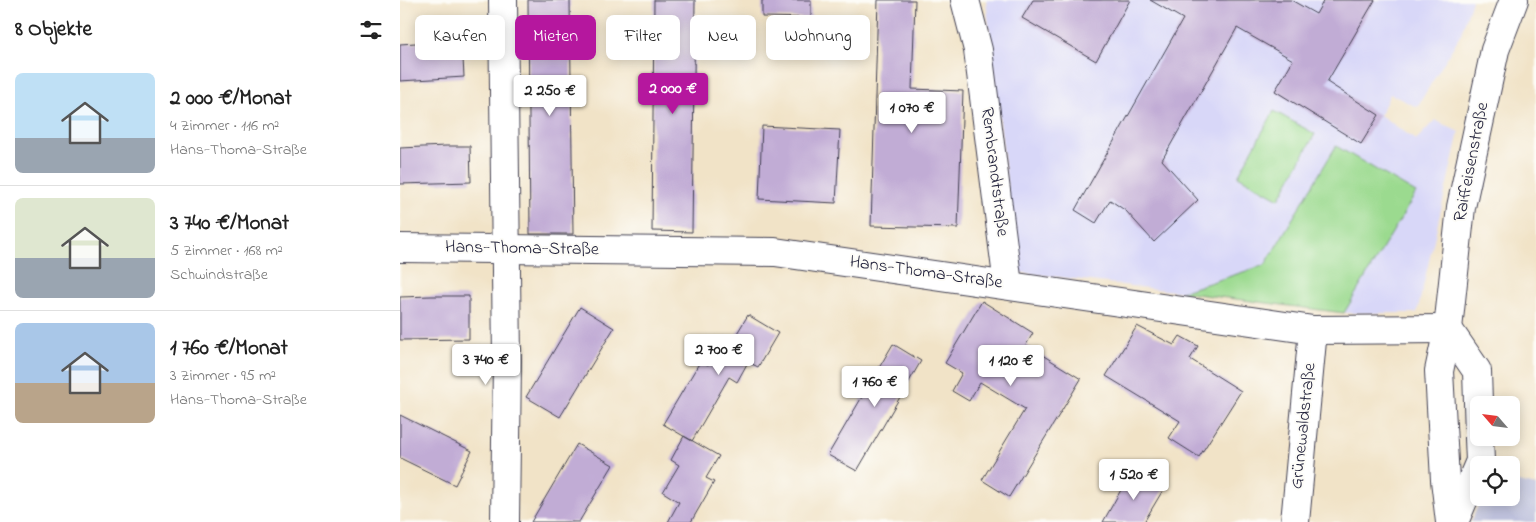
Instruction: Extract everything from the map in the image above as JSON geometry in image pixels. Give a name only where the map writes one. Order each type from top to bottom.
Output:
[{"type":"street","points":[[502,0],[507,361],[505,522]]},
{"type":"street","name":"Rembrandtstraße","points":[[965,0],[978,50],[1008,285]]},
{"type":"street","name":"Raiffeisenstraße","points":[[1452,522],[1445,480],[1439,371],[1448,329],[1461,207],[1495,50],[1514,0]]},
{"type":"street","name":"Hans-Thoma-Straße","points":[[400,248],[775,252],[1313,330],[1448,329]]},
{"type":"street","points":[[1448,329],[1476,371],[1477,396]]},
{"type":"street","name":"Grünewaldstraße","points":[[1295,522],[1313,330]]},
{"type":"street","points":[[1452,522],[1480,462],[1479,446]]},
{"type":"shaded area","points":[[986,0],[1472,0],[1461,34],[1417,107],[1390,94],[1380,115],[1416,140],[1435,120],[1459,132],[1417,313],[1344,313],[1265,265],[1181,292],[1017,272]]},
{"type":"shaded area","points":[[1520,482],[1536,486],[1536,522],[1471,522],[1478,506],[1520,506]]},
{"type":"green space","points":[[1274,111],[1315,134],[1279,199],[1238,176]]},
{"type":"green space","points":[[1336,146],[1416,193],[1344,313],[1181,292],[1265,265]]},
{"type":"building","points":[[528,0],[570,0],[570,15],[528,15]]},
{"type":"building","points":[[654,0],[695,0],[695,15],[690,15],[690,60],[694,60],[692,232],[652,231],[653,60],[680,60],[680,15],[654,15]]},
{"type":"building","points":[[762,0],[811,0],[811,15],[766,15],[766,17],[762,17]]},
{"type":"building","points":[[878,0],[915,0],[912,89],[963,91],[958,228],[871,226]]},
{"type":"building","points":[[1033,0],[1130,0],[1096,61],[1022,18]]},
{"type":"building","points":[[1150,0],[1291,0],[1316,14],[1324,0],[1375,0],[1327,82],[1379,115],[1361,144],[1275,91],[1293,60],[1237,28],[1162,160],[1198,200],[1154,242],[1126,211],[1110,200],[1096,223],[1075,210],[1183,19]]},
{"type":"building","points":[[415,43],[415,60],[463,60],[464,77],[400,81],[400,44]]},
{"type":"building","points":[[529,60],[571,60],[573,234],[530,234]]},
{"type":"building","points":[[762,126],[840,130],[836,203],[759,199]]},
{"type":"building","points":[[470,146],[471,182],[400,184],[400,148]]},
{"type":"building","points":[[469,296],[469,339],[400,340],[400,297]]},
{"type":"building","points":[[982,301],[1033,333],[1026,345],[1081,379],[1009,497],[982,480],[1025,409],[980,382],[969,401],[952,391],[962,373],[945,363]]},
{"type":"building","points":[[580,307],[614,328],[560,417],[526,397]]},
{"type":"building","points":[[748,315],[778,333],[758,367],[748,362],[737,382],[729,377],[692,441],[663,424],[701,360],[708,365],[725,336],[733,340]]},
{"type":"building","points":[[1137,326],[1174,345],[1180,336],[1198,346],[1190,359],[1241,391],[1199,457],[1169,438],[1180,421],[1106,376]]},
{"type":"building","points":[[893,344],[921,361],[857,471],[828,455]]},
{"type":"building","points":[[400,415],[472,451],[455,485],[400,458]]},
{"type":"building","points":[[684,436],[719,456],[706,478],[714,482],[691,522],[668,522],[679,502],[663,492],[679,465],[671,460]]},
{"type":"building","points":[[577,444],[613,465],[579,522],[531,522]]},
{"type":"building","points":[[1131,472],[1163,490],[1144,522],[1103,522]]}]
